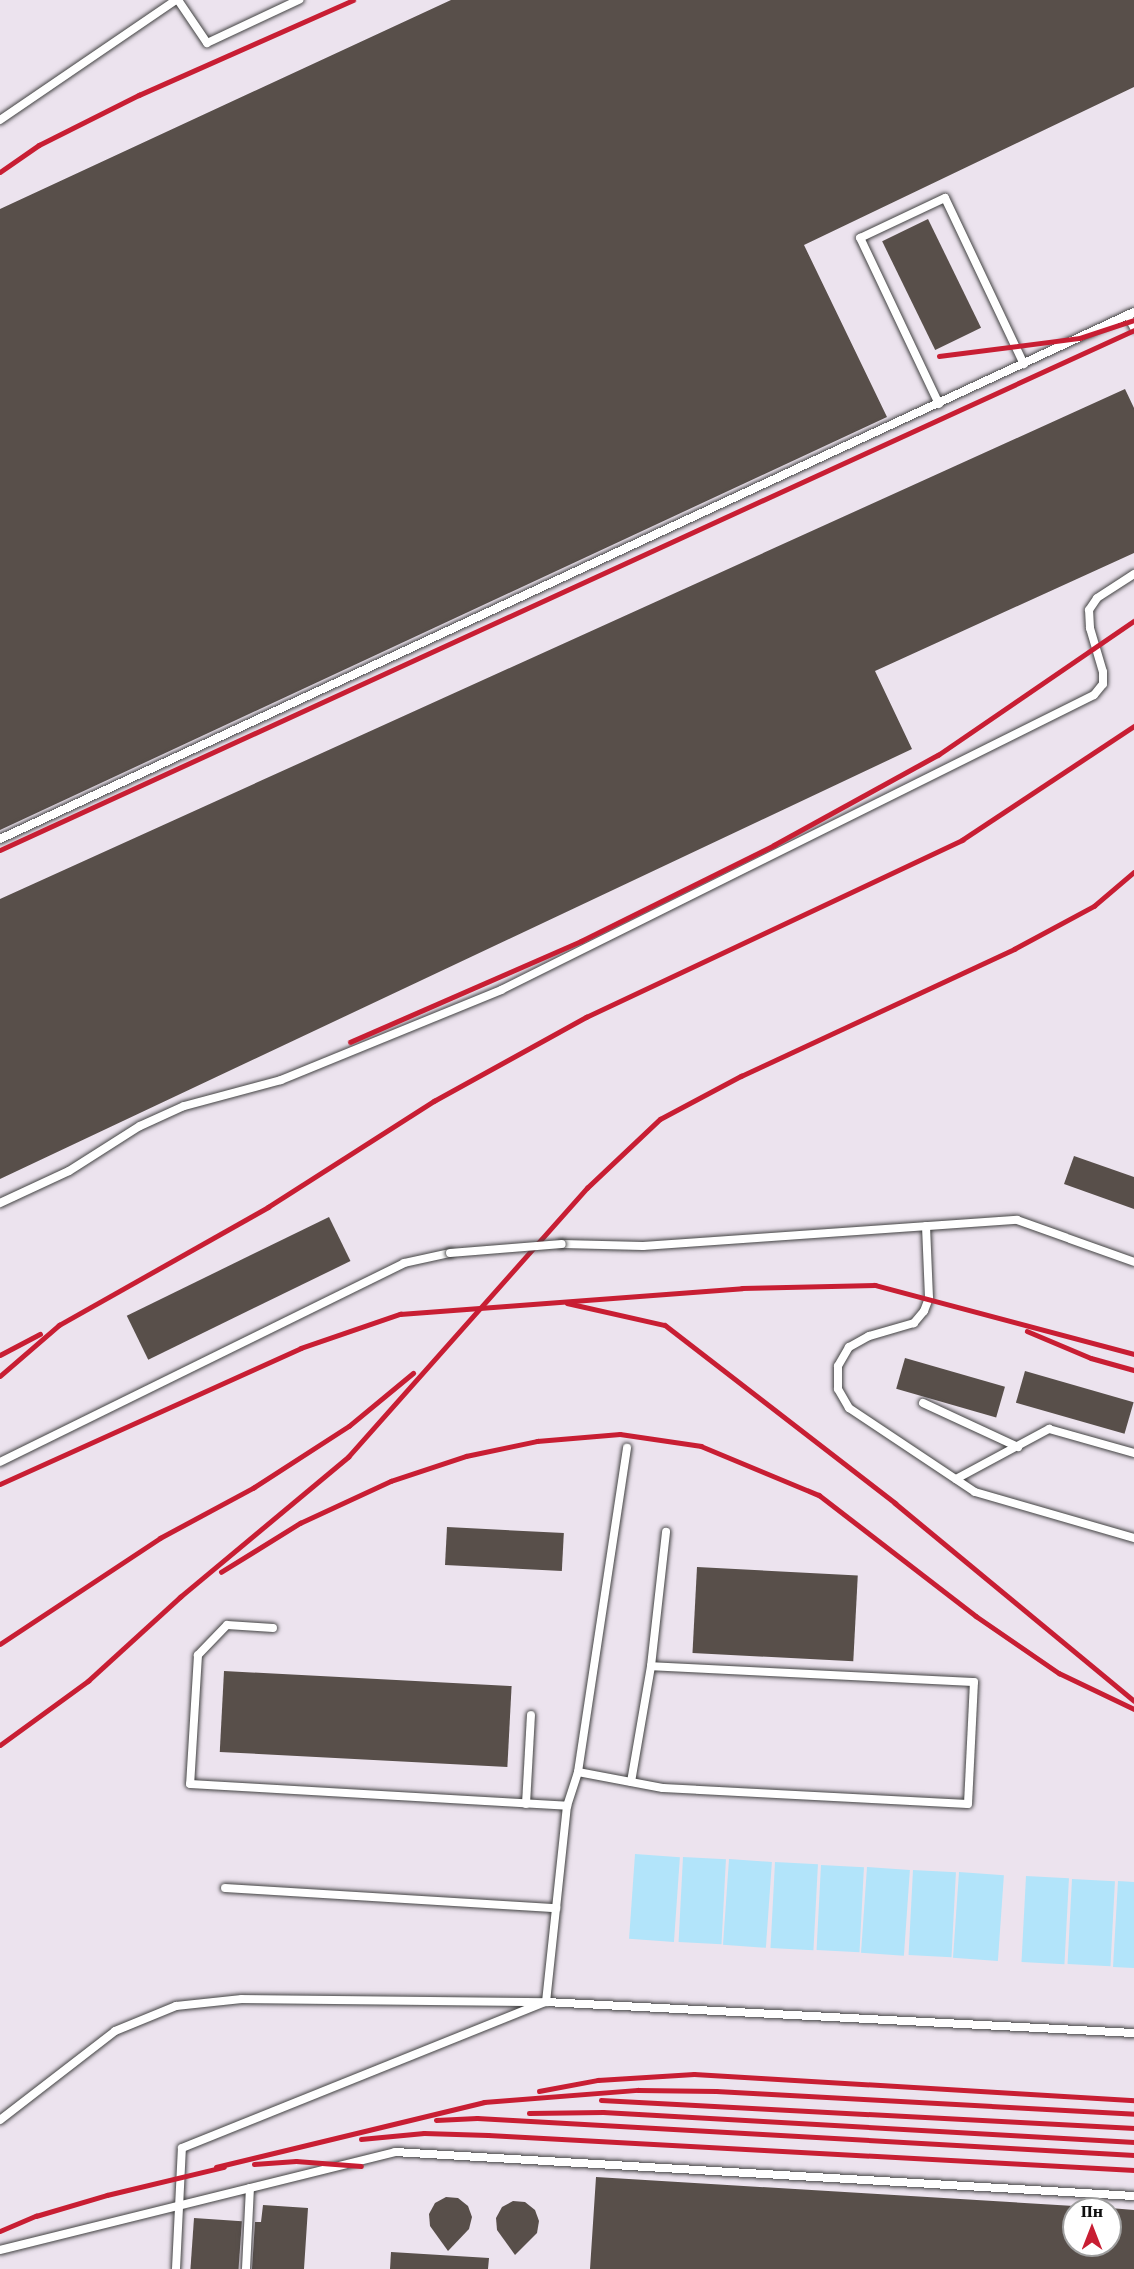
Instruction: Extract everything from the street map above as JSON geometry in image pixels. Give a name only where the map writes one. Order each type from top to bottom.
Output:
[{"type":"lane","points":[[0,120],[177,0],[207,43],[298,0]]},
{"type":"lane","points":[[939,404],[860,238],[945,198],[1024,364]]},
{"type":"lane","points":[[0,839],[1131,314],[1134,328]]},
{"type":"lane","points":[[0,1203],[69,1171],[140,1126],[184,1106],[281,1080],[501,990],[1094,695],[1102,684],[1103,672],[1090,628],[1089,610],[1097,598],[1134,574]]},
{"type":"lane","points":[[0,1462],[404,1263],[450,1253],[562,1244],[643,1246],[1017,1220],[1134,1262]]},
{"type":"lane","points":[[926,1226],[929,1298],[924,1311],[914,1323],[869,1336],[849,1347],[838,1366],[837,1389],[849,1408],[975,1492],[1134,1538]]},
{"type":"lane","points":[[923,1403],[1018,1447]]},
{"type":"lane","points":[[956,1479],[1049,1429],[1134,1453]]},
{"type":"lane","points":[[546,2002],[567,1806],[578,1772],[627,1448]]},
{"type":"lane","points":[[631,1782],[651,1666],[666,1532]]},
{"type":"lane","points":[[273,1628],[227,1625],[198,1655],[190,1784],[567,1806]]},
{"type":"lane","points":[[578,1772],[663,1788],[968,1804],[974,1682],[651,1666]]},
{"type":"lane","points":[[526,1804],[531,1715]]},
{"type":"lane","points":[[225,1888],[556,1908]]},
{"type":"lane","points":[[0,2120],[115,2031],[176,2006],[242,1999],[546,2002],[1134,2033]]},
{"type":"lane","points":[[176,2269],[182,2148],[546,2002]]},
{"type":"lane","points":[[0,2250],[395,2152],[1134,2196]]},
{"type":"lane","points":[[246,2269],[250,2188]]},
{"type":"shaded area","points":[[0,0],[1134,0],[1134,2269],[0,2269]]},
{"type":"water","points":[[635,1854],[680,1857],[674,1942],[629,1939]]},
{"type":"water","points":[[683,1857],[726,1859],[721,1944],[679,1942]]},
{"type":"water","points":[[729,1859],[772,1862],[766,1948],[723,1945]]},
{"type":"water","points":[[775,1862],[818,1864],[813,1950],[770,1948]]},
{"type":"water","points":[[821,1865],[864,1867],[859,1952],[817,1950]]},
{"type":"water","points":[[867,1867],[910,1870],[904,1956],[861,1953]]},
{"type":"water","points":[[913,1870],[956,1872],[951,1957],[909,1955]]},
{"type":"water","points":[[959,1872],[1004,1875],[998,1961],[953,1958]]},
{"type":"water","points":[[1026,1876],[1069,1878],[1064,1964],[1021,1962]]},
{"type":"water","points":[[1072,1879],[1115,1881],[1110,1966],[1068,1964]]},
{"type":"water","points":[[1118,1881],[1134,1882],[1134,1968],[1113,1967]]},
{"type":"building","points":[[451,0],[1134,0],[1134,87],[804,245],[887,417],[0,830],[0,209]]},
{"type":"building","points":[[928,219],[981,328],[935,350],[882,241]]},
{"type":"building","points":[[1125,389],[1134,408],[1134,553],[875,671],[912,749],[0,1179],[0,899]]},
{"type":"building","points":[[1074,1156],[1134,1177],[1134,1209],[1064,1184]]},
{"type":"building","points":[[329,1217],[350,1261],[148,1360],[127,1316]]},
{"type":"building","points":[[905,1358],[1005,1387],[996,1417],[896,1389]]},
{"type":"building","points":[[1025,1371],[1134,1402],[1125,1434],[1016,1403]]},
{"type":"building","points":[[447,1527],[564,1533],[562,1571],[445,1565]]},
{"type":"building","points":[[697,1567],[858,1575],[853,1661],[692,1653]]},
{"type":"building","points":[[224,1671],[512,1686],[507,1767],[220,1752]]},
{"type":"building","points":[[596,2177],[1062,2205],[1062,2257],[1122,2257],[1122,2209],[1134,2210],[1134,2269],[590,2269]]},
{"type":"building","points":[[446,2197],[458,2198],[468,2206],[472,2217],[469,2229],[448,2251],[430,2226],[429,2214],[435,2203]]},
{"type":"building","points":[[513,2201],[525,2202],[535,2210],[539,2221],[537,2233],[515,2255],[497,2230],[496,2218],[502,2207]]},
{"type":"building","points":[[263,2205],[308,2208],[304,2269],[252,2269],[255,2222],[261,2222]]},
{"type":"building","points":[[194,2218],[242,2221],[239,2269],[190,2269]]},
{"type":"building","points":[[391,2252],[489,2258],[488,2269],[390,2269]]},
{"type":"railway","points":[[0,172],[39,145],[139,95],[353,0]]},
{"type":"railway","points":[[939,356],[1080,338],[1134,320]]},
{"type":"railway","points":[[0,850],[1134,330]]},
{"type":"railway","points":[[350,1042],[581,941],[774,845],[938,755],[1134,621]]},
{"type":"railway","points":[[0,1376],[59,1325],[268,1207],[434,1101],[586,1017],[962,840],[1134,726]]},
{"type":"railway","points":[[0,1745],[88,1681],[180,1597],[348,1457],[587,1188],[660,1119],[741,1076],[1014,949],[1094,906],[1134,872]]},
{"type":"railway","points":[[0,1484],[301,1348],[400,1314],[742,1288],[875,1285],[1134,1354]]},
{"type":"railway","points":[[567,1303],[665,1325],[895,1503],[1134,1701]]},
{"type":"railway","points":[[1027,1331],[1091,1358],[1134,1370]]},
{"type":"railway","points":[[0,1355],[40,1334]]},
{"type":"railway","points":[[0,1644],[160,1538],[253,1488],[349,1426],[413,1373]]},
{"type":"railway","points":[[221,1572],[300,1523],[391,1481],[466,1456],[537,1441],[620,1434],[701,1446],[819,1495],[976,1616],[1059,1673],[1134,1709]]},
{"type":"railway","points":[[539,2091],[598,2080],[694,2074],[1134,2100]]},
{"type":"railway","points":[[216,2167],[484,2102],[638,2090],[716,2091],[1134,2114]]},
{"type":"railway","points":[[601,2100],[1134,2128]]},
{"type":"railway","points":[[529,2113],[603,2112],[1134,2142]]},
{"type":"railway","points":[[436,2120],[477,2118],[1134,2155]]},
{"type":"railway","points":[[361,2139],[424,2133],[488,2135],[1134,2170]]},
{"type":"railway","points":[[254,2164],[296,2161],[361,2166]]},
{"type":"railway","points":[[0,2231],[36,2216],[107,2195],[224,2167]]}]
